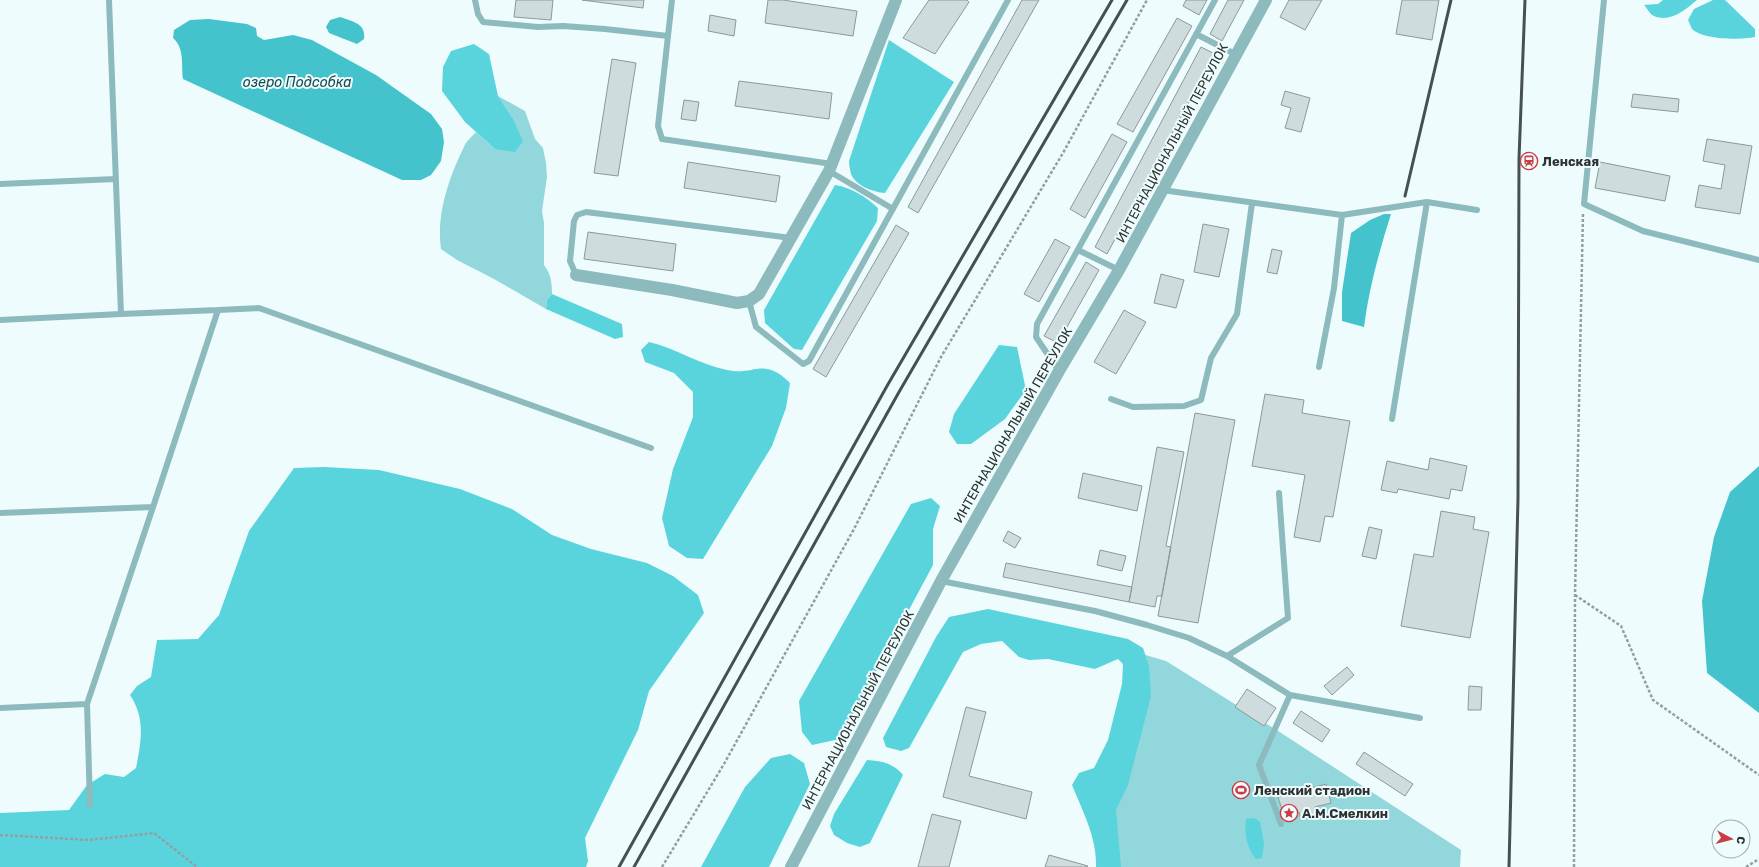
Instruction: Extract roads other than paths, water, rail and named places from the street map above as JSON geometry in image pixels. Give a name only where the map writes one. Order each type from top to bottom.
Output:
[{"type":"street","points":[[576,274],[737,303],[749,301],[759,294],[830,167],[896,0]]},
{"type":"street","name":"ИНТЕРНАЦИОНАЛЬНЫЙ ПЕРЕУЛОК","points":[[791,867],[941,581],[1059,371],[1119,270],[1235,54],[1266,0]]},
{"type":"lane","points":[[109,0],[121,314]]},
{"type":"lane","points":[[475,0],[478,14],[483,22],[538,27],[570,26],[668,36]]},
{"type":"lane","points":[[672,0],[658,126],[662,139],[830,167],[893,209]]},
{"type":"lane","points":[[749,301],[756,327],[803,364],[809,361],[1008,0]]},
{"type":"lane","points":[[1059,371],[1036,337],[1037,324],[1215,0]]},
{"type":"lane","points":[[1604,0],[1584,204],[1643,231],[1759,260]]},
{"type":"lane","points":[[1196,34],[1235,54]]},
{"type":"lane","points":[[0,184],[116,179]]},
{"type":"lane","points":[[1162,190],[1342,215],[1427,202],[1478,210]]},
{"type":"lane","points":[[1392,419],[1427,202]]},
{"type":"lane","points":[[1111,399],[1133,407],[1184,406],[1200,400],[1211,358],[1237,314],[1252,203]]},
{"type":"lane","points":[[576,274],[570,261],[574,221],[577,215],[586,212],[791,238]]},
{"type":"lane","points":[[1319,367],[1334,288],[1342,215]]},
{"type":"lane","points":[[1078,250],[1119,270]]},
{"type":"lane","points":[[0,320],[259,308],[651,448]]},
{"type":"lane","points":[[90,805],[87,704],[218,310]]},
{"type":"lane","points":[[1227,656],[1288,618],[1279,493]]},
{"type":"lane","points":[[0,513],[153,507]]},
{"type":"lane","points":[[941,581],[1095,611],[1147,625],[1189,638],[1227,656],[1290,694],[1420,718]]},
{"type":"lane","points":[[1281,824],[1259,765],[1290,694]]},
{"type":"lane","points":[[0,708],[87,704]]},
{"type":"water","points":[[340,17],[361,26],[364,39],[357,44],[329,33],[326,27],[330,20]]},
{"type":"water","name":"озеро Подсобка","points":[[209,19],[247,24],[256,28],[257,36],[264,40],[293,35],[312,40],[376,75],[431,114],[442,129],[444,142],[441,161],[431,175],[421,180],[402,180],[183,79],[182,57],[177,42],[173,38],[174,30],[190,20]]},
{"type":"water","points":[[1384,214],[1391,214],[1375,270],[1364,327],[1342,321],[1342,292],[1351,233],[1370,220]]},
{"type":"water","points":[[1759,466],[1759,713],[1707,673],[1702,601],[1714,537],[1730,492]]},
{"type":"railway","points":[[619,867],[887,386],[1112,0]]},
{"type":"railway","points":[[634,867],[899,392],[1127,0]]},
{"type":"railway","points":[[1405,196],[1451,0]]},
{"type":"railway","points":[[1509,867],[1518,498],[1519,159],[1525,0]]},
{"type":"place","name":"Ленская","points":[[1529,161]]},
{"type":"place","name":"Ленский стадион","points":[[1241,790]]},
{"type":"place","name":"А.М.Смелкин","points":[[1289,813]]}]
